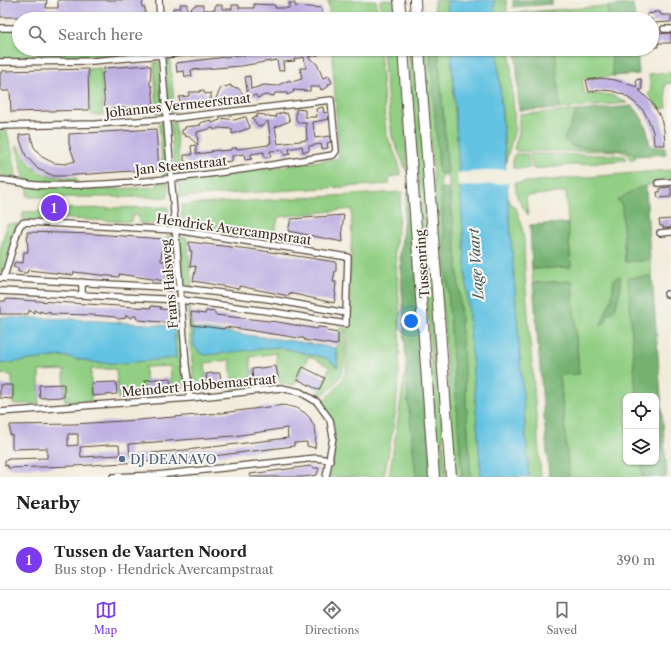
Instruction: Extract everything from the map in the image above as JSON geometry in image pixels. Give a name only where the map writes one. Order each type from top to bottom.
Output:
[{"type":"highway","points":[[399,0],[400,12]]},
{"type":"highway","points":[[415,0],[416,12]]},
{"type":"highway","name":"Tussenring","points":[[404,56],[434,477]]},
{"type":"highway","name":"Tussenring","points":[[420,56],[451,477]]},
{"type":"street","points":[[159,0],[160,12]]},
{"type":"street","points":[[0,28],[12,28]]},
{"type":"street","points":[[664,29],[671,28]]},
{"type":"street","points":[[0,62],[92,61],[162,56]]},
{"type":"street","name":"Frans Halsweg","points":[[162,56],[175,230],[190,398]]},
{"type":"street","name":"Johannes Vermeerstraat","points":[[0,126],[96,124],[166,120],[331,100],[334,127]]},
{"type":"street","name":"Jan Steenstraat","points":[[0,180],[37,185],[83,185],[172,179],[223,173],[333,155],[336,151],[334,127]]},
{"type":"street","points":[[658,183],[671,182]]},
{"type":"street","name":"Hendrick Avercampstraat","points":[[2,277],[19,227],[22,223],[27,222],[175,230],[348,257],[346,313]]},
{"type":"street","points":[[660,233],[671,232]]},
{"type":"street","points":[[0,291],[181,300],[267,311],[346,324],[346,313],[269,299],[181,288],[10,279],[2,277]]},
{"type":"street","points":[[82,282],[82,294]]},
{"type":"street","points":[[267,311],[269,299]]},
{"type":"street","name":"Meindert Hobbemastraat","points":[[0,412],[190,398],[281,388],[300,392],[317,402],[330,420],[333,437],[326,477]]},
{"type":"street","points":[[113,477],[157,475],[316,458],[330,460]]},
{"type":"green space","points":[[328,0],[376,0],[377,12],[329,12]]},
{"type":"green space","points":[[380,0],[395,0],[396,12],[381,12]]},
{"type":"green space","points":[[434,0],[447,0],[448,12],[435,12]]},
{"type":"green space","points":[[494,0],[506,0],[507,12],[495,12]]},
{"type":"green space","points":[[513,0],[552,0],[552,4],[513,7]]},
{"type":"green space","points":[[633,4],[634,12],[608,12],[607,6]]},
{"type":"green space","points":[[607,6],[608,12],[552,12],[552,10]]},
{"type":"green space","points":[[552,10],[552,12],[527,12]]},
{"type":"green space","points":[[0,30],[12,30],[12,56],[98,56],[0,59]]},
{"type":"green space","points":[[332,56],[380,56],[386,134],[398,161],[401,175],[390,177],[389,184],[179,197],[179,182],[339,158]]},
{"type":"green space","points":[[384,56],[400,56],[408,174],[392,137]]},
{"type":"green space","points":[[409,56],[416,56],[446,477],[439,477]]},
{"type":"green space","points":[[425,56],[431,56],[440,173],[448,172],[439,56],[451,56],[481,477],[471,477],[457,260],[448,175],[440,176],[462,477],[455,477]]},
{"type":"green space","points":[[431,56],[439,56],[448,173],[439,173]]},
{"type":"green space","points":[[498,56],[510,56],[515,129],[506,162]]},
{"type":"green space","points":[[516,56],[556,56],[560,109],[519,110]]},
{"type":"green space","points":[[556,56],[612,56],[613,76],[582,79],[585,95],[607,94],[627,103],[560,109]]},
{"type":"green space","points":[[612,56],[638,56],[639,74],[613,76]]},
{"type":"green space","points":[[165,60],[170,60],[175,112],[169,112]]},
{"type":"green space","points":[[154,62],[159,62],[163,113],[157,113]]},
{"type":"green space","points":[[101,68],[103,115],[91,115],[88,69]]},
{"type":"green space","points":[[671,72],[671,83],[665,84],[667,108],[659,109],[648,94],[651,91],[649,74]]},
{"type":"green space","points":[[632,106],[640,115],[645,124],[650,146],[665,148],[666,154],[635,156],[626,150],[575,147],[565,141],[565,137],[577,111]]},
{"type":"green space","points":[[577,111],[565,137],[565,141],[576,147],[626,150],[635,156],[635,159],[630,159],[627,154],[619,151],[517,151],[514,149],[519,132],[519,114]]},
{"type":"green space","points":[[165,122],[169,175],[163,175],[159,123]]},
{"type":"green space","points":[[170,122],[175,122],[180,174],[175,174]]},
{"type":"green space","points":[[0,129],[6,129],[14,159],[16,177],[0,176]]},
{"type":"green space","points":[[16,146],[19,146],[24,156],[35,169],[56,177],[76,178],[78,183],[35,183],[25,180]]},
{"type":"green space","points":[[515,154],[528,154],[530,168],[513,168],[513,156]]},
{"type":"green space","points":[[530,154],[614,155],[624,156],[626,159],[533,169]]},
{"type":"green space","points":[[671,170],[671,179],[656,180],[656,183],[639,188],[622,205],[625,262],[650,260],[652,276],[629,279],[636,393],[623,393],[623,465],[642,465],[643,477],[569,477],[560,375],[579,373],[572,281],[533,283],[532,269],[571,267],[566,192],[526,196],[528,215],[517,197],[515,183]]},
{"type":"green space","points":[[157,183],[168,183],[168,197],[27,196],[29,186],[89,187],[89,190],[157,187]]},
{"type":"green space","points":[[646,186],[650,260],[625,262],[622,206],[617,200],[638,188]]},
{"type":"green space","points":[[440,188],[449,188],[457,260],[471,477],[462,477]]},
{"type":"green space","points":[[410,191],[432,477],[416,477],[408,399],[400,255],[405,208],[408,192]]},
{"type":"green space","points":[[402,192],[395,250],[400,314],[399,370],[396,410],[384,477],[329,477],[334,447],[335,429],[328,411],[321,402],[333,392],[346,370],[347,327],[350,322],[349,268],[352,256],[352,209],[278,217],[274,238],[181,226],[182,205]]},
{"type":"green space","points":[[508,199],[517,211],[521,222],[524,240],[525,277],[541,477],[529,477]]},
{"type":"green space","points":[[168,207],[169,225],[139,223],[138,215],[133,215],[132,222],[55,218],[55,209]]},
{"type":"green space","points":[[53,211],[53,221],[23,220],[23,212]]},
{"type":"green space","points":[[7,224],[18,224],[3,272],[0,275],[0,251]]},
{"type":"green space","points":[[568,224],[571,267],[532,269],[530,225]]},
{"type":"green space","points":[[167,235],[173,236],[176,282],[174,285],[169,284]]},
{"type":"green space","points":[[179,237],[187,238],[192,287],[184,286]]},
{"type":"green space","points":[[620,276],[621,286],[615,310],[607,315],[606,322],[600,326],[612,298],[614,279]]},
{"type":"green space","points":[[652,276],[667,477],[643,477],[642,465],[659,465],[659,393],[636,393],[628,278]]},
{"type":"green space","points":[[572,281],[579,374],[560,375],[569,477],[549,477],[533,283]]},
{"type":"green space","points":[[173,303],[177,303],[184,385],[176,395],[172,395],[170,366],[145,367],[146,397],[118,399],[116,369],[91,369],[91,402],[65,401],[64,370],[39,371],[39,404],[13,404],[12,375],[0,374],[0,363],[62,356],[99,363],[176,358]]},
{"type":"green space","points":[[187,305],[190,305],[194,347],[202,354],[278,347],[326,358],[337,367],[338,357],[336,348],[338,346],[340,327],[345,328],[342,373],[335,384],[319,398],[316,397],[330,367],[309,356],[294,385],[279,383],[276,353],[250,357],[253,388],[233,390],[230,360],[205,363],[207,392],[205,392],[194,384]]},
{"type":"green space","points":[[407,361],[408,399],[416,477],[389,477]]},
{"type":"water","points":[[447,0],[494,0],[495,12],[448,12]]},
{"type":"water","name":"Lage Vaart","points":[[451,56],[498,56],[529,477],[481,477]]},
{"type":"water","points":[[0,317],[72,319],[174,326],[176,358],[124,363],[99,363],[62,356],[0,364]]},
{"type":"water","points":[[193,328],[336,348],[338,367],[326,358],[278,347],[206,355],[202,354],[194,347]]},
{"type":"pier","points":[[508,169],[509,183],[458,187],[457,173]]},
{"type":"building","points":[[0,0],[47,0],[46,8],[58,8],[58,0],[143,0],[142,7],[145,7],[145,12],[12,12],[12,17],[0,17]]},
{"type":"building","points":[[289,3],[295,3],[295,6],[322,8],[322,12],[188,12],[195,5],[203,5],[203,10],[215,10],[215,5],[222,5],[222,9],[232,9],[232,5],[239,5],[239,8],[254,8],[254,4],[275,5],[275,8],[289,8]]},
{"type":"building","points":[[180,4],[187,4],[187,12],[173,12],[173,8],[181,8]]},
{"type":"building","points":[[659,12],[661,15],[671,15],[671,22],[659,23]]},
{"type":"building","points":[[671,33],[671,43],[659,43],[659,34]]},
{"type":"building","points":[[234,56],[313,56],[308,57],[317,64],[323,78],[329,76],[332,83],[328,84],[329,86],[321,90],[320,87],[310,87],[310,91],[293,90],[294,92],[287,95],[287,93],[275,93],[274,96],[266,95],[257,98],[256,95],[248,97],[245,77],[250,76],[251,89],[264,85],[276,86],[290,80],[291,82],[302,79],[300,68],[306,68],[304,57],[294,59],[295,61],[283,62],[284,70],[279,71],[277,60],[241,66],[191,70],[192,76],[185,77],[184,71],[177,72],[176,63]]},
{"type":"building","points":[[151,66],[150,86],[152,86],[154,106],[105,109],[102,73],[104,73],[104,68]]},
{"type":"building","points":[[88,69],[89,110],[11,112],[10,91],[2,91],[0,85],[0,73],[2,73],[2,71]]},
{"type":"building","points":[[601,78],[615,80],[637,87],[636,80],[641,79],[642,90],[639,90],[652,103],[660,116],[664,130],[665,145],[654,145],[653,132],[643,110],[624,95],[613,91],[601,90],[589,92],[586,80]]},
{"type":"building","points":[[231,85],[231,87],[238,88],[246,97],[240,97],[240,100],[231,100],[218,103],[215,100],[221,88]]},
{"type":"building","points":[[200,90],[204,91],[205,94],[211,93],[211,100],[205,101],[205,104],[180,104],[179,97],[189,96],[189,92],[200,92]]},
{"type":"building","points":[[323,107],[324,113],[328,112],[329,119],[313,122],[315,138],[330,136],[331,142],[327,143],[328,148],[322,149],[321,144],[309,146],[309,151],[303,152],[302,146],[289,149],[290,154],[284,155],[283,150],[270,151],[271,157],[264,157],[264,152],[251,154],[252,159],[245,160],[244,154],[232,156],[232,161],[226,162],[225,157],[213,159],[213,164],[207,164],[206,160],[197,161],[194,162],[194,166],[188,167],[187,162],[184,161],[184,155],[192,155],[191,146],[196,145],[196,154],[219,150],[231,150],[231,148],[237,149],[269,145],[269,143],[271,143],[268,121],[262,126],[258,126],[252,118],[257,117],[257,114],[277,117],[276,115],[284,112],[284,114],[287,113],[290,121],[275,127],[278,144],[307,140],[306,123],[298,123],[296,121],[296,109],[305,110],[305,117],[317,117],[316,109]]},
{"type":"building","points":[[246,117],[250,128],[232,134],[232,129],[219,128],[197,132],[198,145],[188,136],[186,137],[185,134],[182,134],[182,130],[185,129],[185,127],[201,125],[200,123],[211,120],[212,123],[220,120],[220,118],[235,120]]},
{"type":"building","points":[[156,129],[159,169],[63,176],[54,176],[38,169],[26,156],[19,135],[30,134],[34,147],[42,157],[54,163],[65,164],[75,161],[69,144],[69,134]]},
{"type":"building","points":[[671,187],[671,197],[658,198],[657,192],[660,192],[660,188]]},
{"type":"building","points":[[344,215],[342,229],[343,242],[288,231],[291,219]]},
{"type":"building","points":[[671,219],[671,228],[663,228],[663,226],[660,226],[659,220]]},
{"type":"building","points":[[27,232],[95,234],[164,239],[165,249],[162,248],[161,261],[165,261],[165,281],[119,274],[119,277],[74,272],[73,275],[28,270],[27,273],[18,272],[18,268],[13,267],[15,262],[23,263],[24,252],[28,252]]},
{"type":"building","points":[[189,242],[257,250],[336,262],[336,271],[333,282],[336,282],[334,303],[289,293],[289,296],[239,286],[239,289],[193,281],[196,266],[190,267],[192,251],[190,251]]},
{"type":"building","points":[[6,299],[151,308],[151,306],[161,307],[160,309],[174,310],[175,322],[139,320],[136,318],[136,315],[131,318],[126,315],[126,318],[118,319],[115,317],[93,315],[50,314],[50,311],[45,313],[40,311],[40,313],[34,310],[34,313],[29,310],[29,313],[26,314],[0,314],[0,301],[6,301]]},
{"type":"building","points":[[206,311],[215,312],[215,315],[278,322],[317,329],[318,327],[327,328],[327,331],[338,333],[338,344],[336,345],[304,340],[304,338],[241,329],[225,327],[224,329],[192,325],[191,312],[205,314]]},
{"type":"building","points":[[276,366],[278,377],[253,382],[252,369]]},
{"type":"building","points":[[303,367],[325,378],[319,390],[297,379]]},
{"type":"building","points":[[220,373],[221,386],[208,387],[206,374]]},
{"type":"building","points":[[170,378],[171,391],[146,391],[145,380]]},
{"type":"building","points":[[116,382],[117,394],[92,396],[91,383]]},
{"type":"building","points":[[64,384],[64,397],[40,398],[39,385]]},
{"type":"building","points":[[0,385],[13,385],[13,399],[0,398]]},
{"type":"building","points":[[284,405],[297,408],[310,418],[315,428],[315,448],[307,446],[307,442],[294,443],[294,446],[197,458],[74,466],[8,468],[8,465],[5,466],[5,460],[8,459],[47,458],[47,448],[12,449],[10,425],[75,424],[221,413]],"holes":[[[287,428],[288,438],[130,455],[129,444],[234,436]],[[68,434],[78,434],[78,445],[68,446]],[[119,445],[120,455],[81,457],[80,447]]]},
{"type":"building","points":[[311,466],[314,468],[319,468],[317,475],[303,477],[251,477],[250,474]]},
{"type":"place","name":"Tussen de Vaarten Noord","points":[[54,208]]},
{"type":"place","name":"DJ DEANAVO","points":[[122,459]]}]
